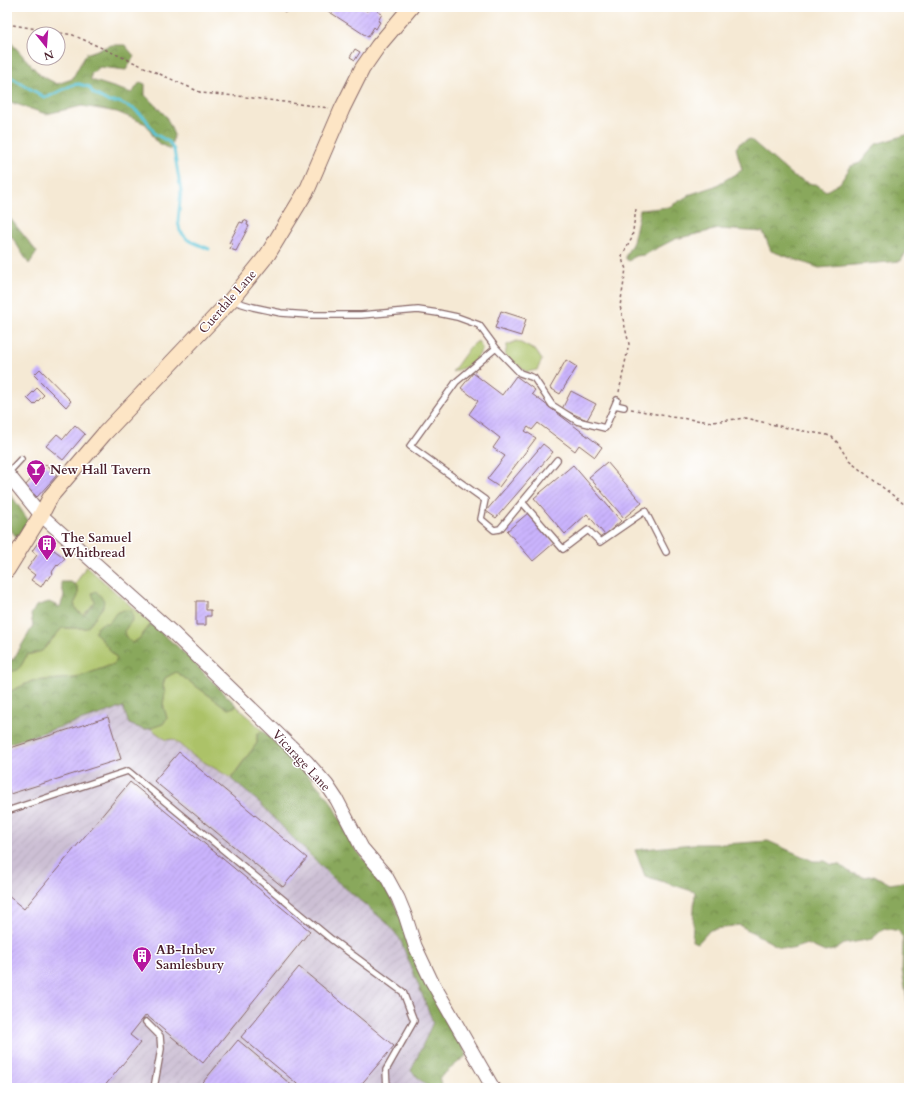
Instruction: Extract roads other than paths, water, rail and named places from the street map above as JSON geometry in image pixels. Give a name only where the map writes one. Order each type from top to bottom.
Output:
[{"type":"main road","name":"Cuerdale Lane","points":[[7,570],[42,515],[52,496],[104,434],[231,300],[268,254],[308,188],[342,109],[362,69],[378,46],[411,7]]},
{"type":"street","name":"Vicarage Lane","points":[[7,473],[42,515],[171,631],[301,756],[327,785],[337,800],[362,848],[386,876],[398,898],[415,946],[431,980],[493,1088]]},
{"type":"lane","points":[[231,300],[253,307],[309,315],[361,314],[418,310],[457,317],[479,325],[496,348],[520,372],[534,378],[552,405],[577,421],[605,428],[616,402],[624,407]]},
{"type":"lane","points":[[496,348],[456,382],[410,446],[485,500],[481,519],[494,530],[500,530],[557,460]]},
{"type":"lane","points":[[7,473],[21,459]]},
{"type":"lane","points":[[522,502],[563,548],[588,530],[600,542],[645,511],[666,552]]},
{"type":"lane","points":[[7,811],[128,771],[331,939],[403,992],[414,1021],[386,1070],[388,1088]]},
{"type":"lane","points":[[146,1022],[160,1036],[161,1049],[154,1088]]},
{"type":"waterway","points":[[7,75],[44,97],[48,97],[72,85],[79,84],[89,87],[93,93],[109,102],[119,102],[134,109],[145,118],[155,134],[169,142],[174,150],[181,191],[178,221],[180,231],[188,240],[209,249]]},
{"type":"place","name":"New Hall Tavern","points":[[36,486]]},
{"type":"place","name":"The Samuel Whitbread","points":[[47,561]]},
{"type":"place","name":"AB-Inbev Samlesbury","points":[[142,973]]}]
